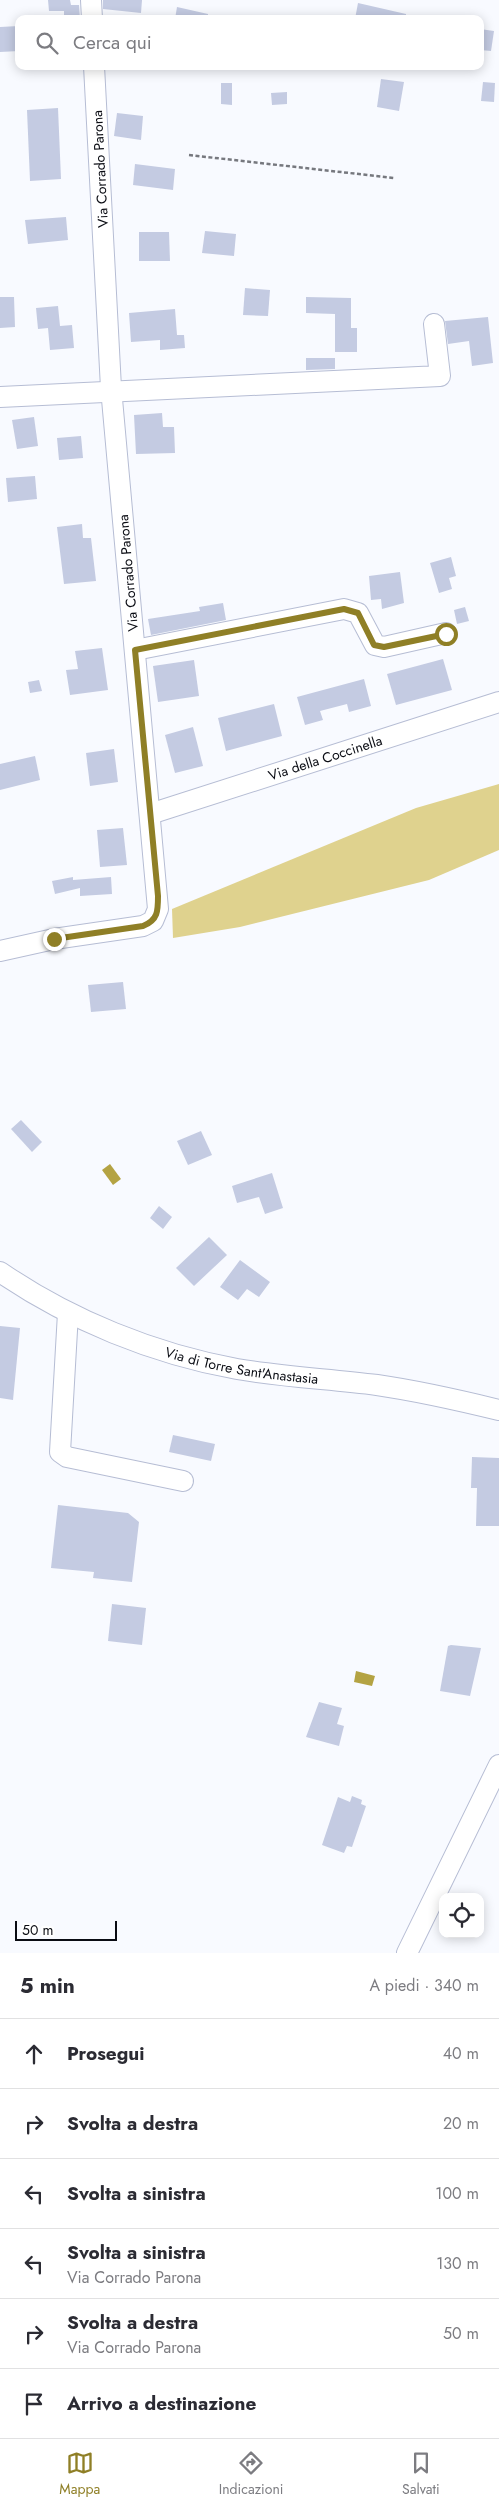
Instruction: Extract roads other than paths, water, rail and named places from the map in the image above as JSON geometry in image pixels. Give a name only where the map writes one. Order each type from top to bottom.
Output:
[{"type":"street","points":[[91,0],[92,15]]},
{"type":"street","name":"Via Corrado Parona","points":[[0,951],[54,939],[137,927],[153,921],[157,914],[158,903],[112,398],[94,70]]},
{"type":"street","points":[[4,403],[112,398],[440,376],[434,324]]},
{"type":"street","points":[[135,650],[344,609],[358,613],[374,645],[384,647],[446,634]]},
{"type":"street","name":"Via della Coccinella","points":[[150,814],[499,702]]},
{"type":"street","name":"Via di Torre Sant'Anastasia","points":[[0,1272],[68,1313],[152,1345],[237,1369],[404,1389],[499,1410]]},
{"type":"street","points":[[68,1313],[60,1452],[67,1457],[183,1481]]},
{"type":"street","points":[[407,1953],[499,1764]]}]
